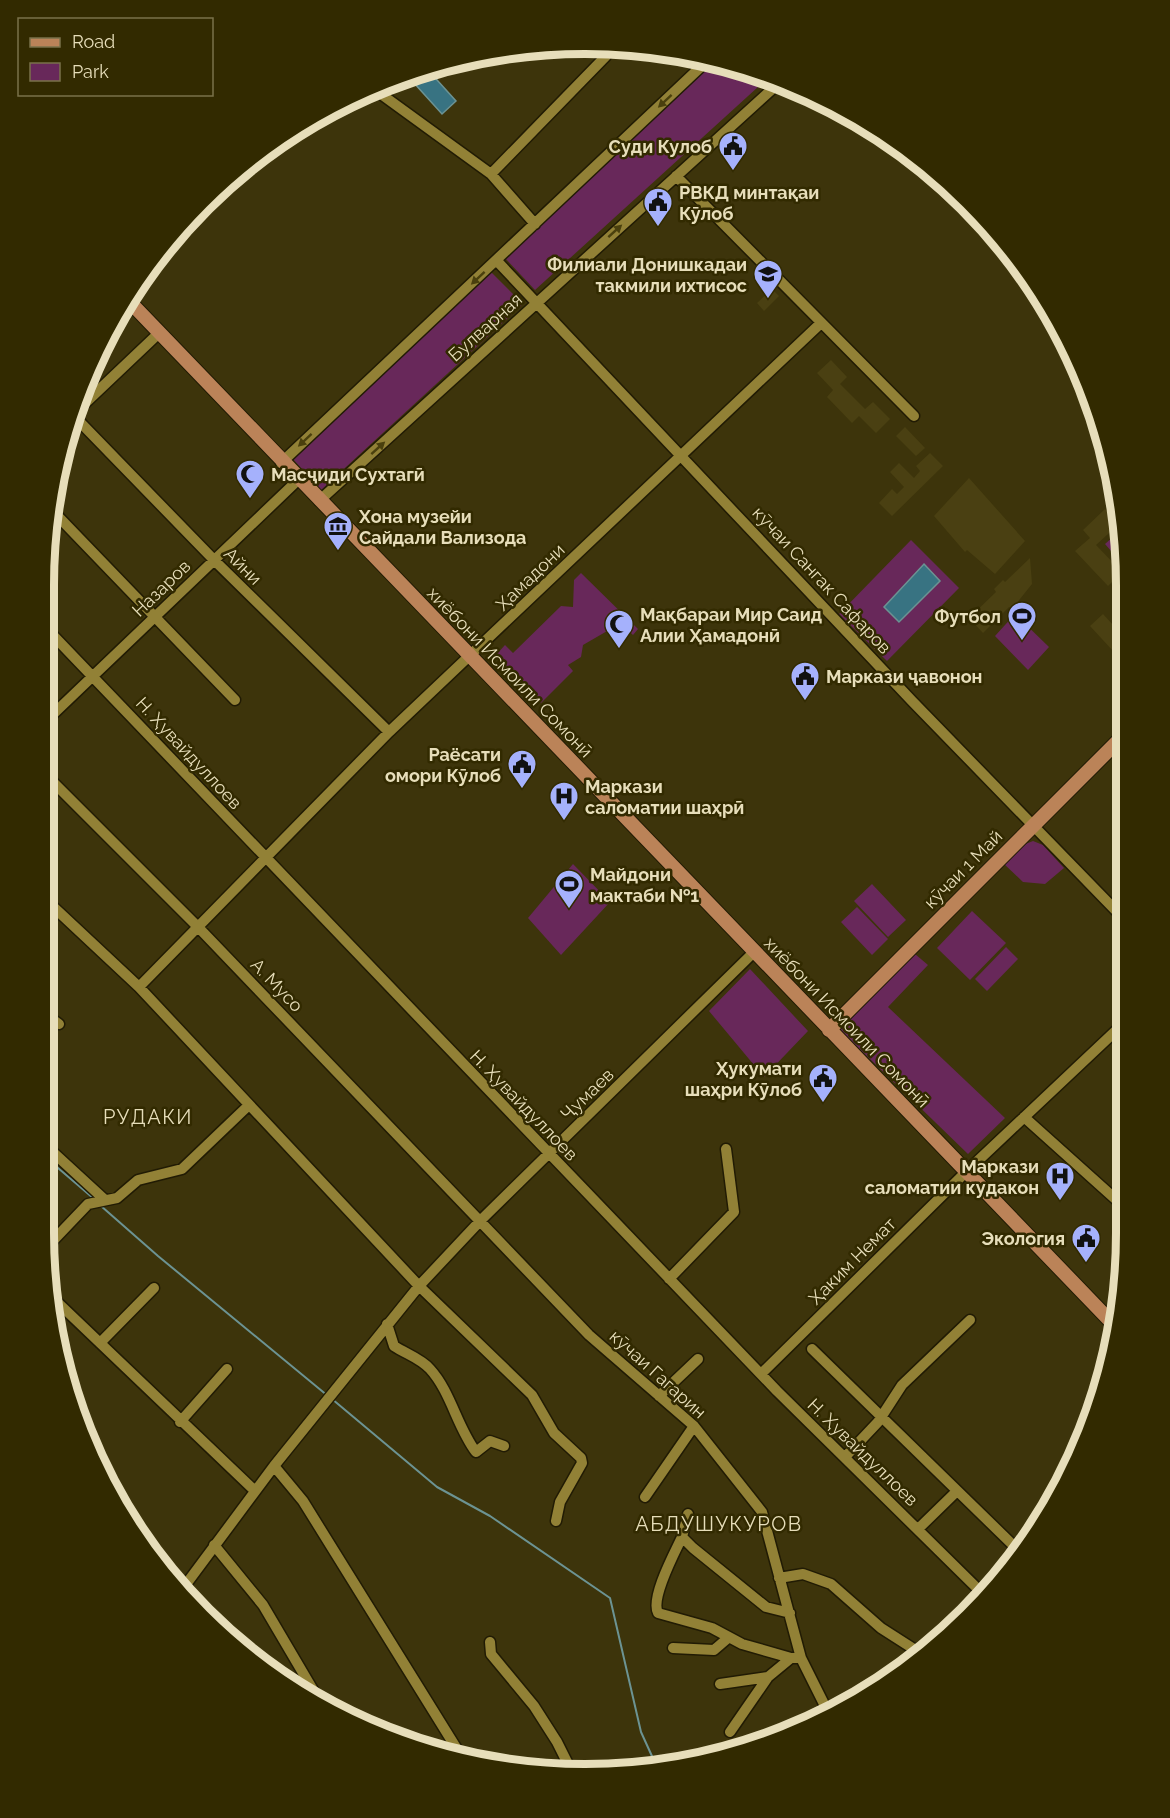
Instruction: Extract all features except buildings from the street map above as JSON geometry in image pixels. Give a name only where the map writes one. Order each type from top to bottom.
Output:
[{"type":"main road","name":"хиёбони Исмоили Сомонӣ","points":[[133,306],[281,463],[472,656],[1109,1319]]},
{"type":"main road","name":"кӯчаи 1 Май","points":[[829,1030],[1116,743]]},
{"type":"street","points":[[491,174],[606,56],[605,55]]},
{"type":"street","points":[[281,463],[701,67]]},
{"type":"street","name":"Булварная","points":[[319,501],[773,88]]},
{"type":"street","points":[[381,94],[491,174],[535,224]]},
{"type":"street","points":[[676,176],[914,416]]},
{"type":"street","name":"кӯчаи Сангак Сафаров","points":[[497,261],[1116,911]]},
{"type":"street","name":"Ҳамадони","points":[[139,987],[390,732],[821,323]]},
{"type":"street","points":[[87,402],[159,333]]},
{"type":"street","name":"Айни","points":[[80,422],[214,560],[390,732]]},
{"type":"street","name":"Назаров","points":[[54,713],[298,480]]},
{"type":"street","points":[[59,517],[156,615],[235,700]]},
{"type":"street","name":"Н. Ҳувайдуллоев","points":[[54,636],[548,1155],[761,1374],[979,1589]]},
{"type":"street","name":"А. Мусо","points":[[54,783],[198,927],[481,1220]]},
{"type":"street","points":[[54,907],[139,987],[419,1286],[532,1395],[555,1433],[581,1458],[582,1462],[560,1502],[556,1521]]},
{"type":"street","name":"Ҷумаев","points":[[186,1584],[274,1466],[419,1286],[481,1220],[754,952]]},
{"type":"street","points":[[54,1021],[58,1024]]},
{"type":"street","name":"Ҳаким Немат","points":[[761,1374],[966,1172],[1116,1031]]},
{"type":"street","points":[[54,1239],[88,1204],[117,1198],[138,1180],[182,1168],[249,1105]]},
{"type":"street","points":[[1024,1117],[1116,1200]]},
{"type":"street","points":[[669,1279],[734,1212],[726,1149]]},
{"type":"street","points":[[54,1153],[105,1200]]},
{"type":"street","name":"кӯчаи Гагарин","points":[[481,1220],[589,1335],[694,1426],[762,1512],[790,1613],[796,1658],[825,1706]]},
{"type":"street","points":[[100,1343],[154,1288]]},
{"type":"street","points":[[59,1304],[180,1422],[255,1491]]},
{"type":"street","points":[[844,1456],[881,1416],[902,1384],[970,1320]]},
{"type":"street","points":[[387,1324],[394,1346],[417,1357],[431,1370],[457,1417],[464,1436],[476,1452],[490,1441],[504,1446]]},
{"type":"street","points":[[812,1349],[1014,1546]]},
{"type":"street","points":[[660,1396],[698,1359]]},
{"type":"street","points":[[180,1422],[227,1368]]},
{"type":"street","points":[[645,1497],[694,1426]]},
{"type":"street","points":[[274,1466],[303,1502],[456,1748]]},
{"type":"street","points":[[918,1529],[956,1492]]},
{"type":"street","points":[[688,1514],[682,1537],[667,1568],[656,1609],[658,1613],[679,1621],[712,1628],[728,1638],[796,1658]]},
{"type":"street","points":[[682,1537],[766,1606],[790,1613]]},
{"type":"street","points":[[214,1545],[263,1605],[312,1689]]},
{"type":"street","points":[[779,1578],[803,1574],[831,1584],[881,1628],[914,1649]]},
{"type":"street","points":[[673,1648],[714,1650],[728,1638]]},
{"type":"street","points":[[490,1642],[490,1654],[534,1706],[568,1764]]},
{"type":"street","points":[[730,1732],[768,1677],[796,1658]]},
{"type":"street","points":[[720,1684],[768,1677]]},
{"type":"shaded area","name":"Филиали Донишкадаи такмили ихтисос","points":[[772,289],[779,296],[764,311],[757,303]]},
{"type":"shaded area","points":[[831,360],[847,377],[840,384],[865,409],[873,402],[890,419],[876,433],[859,416],[852,423],[827,397],[833,390],[817,373]]},
{"type":"shaded area","points":[[905,427],[925,448],[916,456],[896,436]]},
{"type":"shaded area","points":[[930,453],[943,466],[892,516],[879,503],[892,489],[897,494],[904,487],[890,472],[899,463],[914,478],[920,471],[916,466]]},
{"type":"shaded area","points":[[969,478],[1025,541],[995,574],[967,550],[965,552],[934,516]]},
{"type":"shaded area","points":[[1105,509],[1111,515],[1113,530],[1096,545],[1115,565],[1116,578],[1108,586],[1075,551],[1090,538],[1083,530]]},
{"type":"shaded area","points":[[1030,558],[1032,584],[1012,609],[1009,607],[983,633],[969,618],[996,592],[994,589],[1003,580],[1005,582]]},
{"type":"shaded area","points":[[1103,614],[1116,628],[1116,654],[1090,626]]},
{"type":"green space","points":[[707,68],[761,84],[535,290],[505,258]]},
{"type":"green space","points":[[491,272],[523,304],[321,490],[293,459]]},
{"type":"green space","points":[[1113,537],[1115,556],[1105,544]]},
{"type":"green space","points":[[911,540],[959,588],[887,661],[839,614]]},
{"type":"green space","points":[[581,573],[638,629],[633,635],[621,623],[583,645],[581,657],[568,665],[573,671],[541,703],[495,656],[505,645],[513,653],[561,606],[573,607],[574,580]]},
{"type":"green space","name":"Футбол","points":[[1015,614],[1049,647],[1028,670],[995,636]]},
{"type":"green space","points":[[1033,841],[1043,845],[1064,868],[1045,884],[1023,882],[1003,863],[1023,845]]},
{"type":"green space","name":"Майдони мактаби №1","points":[[573,864],[610,902],[561,955],[528,918]]},
{"type":"green space","points":[[872,884],[906,920],[888,937],[854,901]]},
{"type":"green space","points":[[857,907],[888,939],[872,955],[841,922]]},
{"type":"green space","points":[[972,911],[1006,943],[970,980],[937,948]]},
{"type":"green space","points":[[1006,947],[1018,959],[987,991],[975,979]]},
{"type":"green space","points":[[915,954],[928,965],[888,1007],[1005,1118],[968,1154],[838,1028]]},
{"type":"green space","points":[[750,969],[808,1031],[764,1077],[709,1011]]},
{"type":"water","points":[[434,76],[456,101],[442,114],[414,83]]},
{"type":"water","points":[[924,564],[940,581],[899,622],[884,607]]},
{"type":"waterway","points":[[54,1165],[93,1198]]},
{"type":"waterway","points":[[101,1206],[328,1396]]},
{"type":"waterway","points":[[332,1399],[437,1487],[490,1516],[610,1598],[641,1732],[653,1759]]},
{"type":"place","name":"Суди Кулоб","points":[[733,172]]},
{"type":"place","name":"РВКД минтақаи Кӯлоб","points":[[658,228]]},
{"type":"place","name":"Филиали Донишкадаи такмили ихтисос","points":[[768,300]]},
{"type":"place","name":"Масҷиди Сухтагӣ","points":[[250,500]]},
{"type":"place","name":"Хона музейи Сайдали Вализода","points":[[338,552]]},
{"type":"place","name":"Футбол","points":[[1022,642]]},
{"type":"place","name":"Мақбараи Мир Саид Алии Ҳамадонӣ","points":[[619,650]]},
{"type":"place","name":"Маркази ҷавонон","points":[[805,702]]},
{"type":"place","name":"Раёсати омори Кӯлоб","points":[[522,790]]},
{"type":"place","name":"Маркази саломатии шаҳрӣ","points":[[564,822]]},
{"type":"place","name":"Майдони мактаби №1","points":[[569,910]]},
{"type":"place","name":"Ҳукумати шаҳри Кӯлоб","points":[[823,1104]]},
{"type":"place","name":"Маркази саломатии кудакон","points":[[1060,1202]]},
{"type":"place","name":"Экология","points":[[1086,1264]]},
{"type":"district","name":"РУДАКИ","points":[[148,1117]]},
{"type":"district","name":"АБДУШУКУРОВ","points":[[719,1524]]}]
